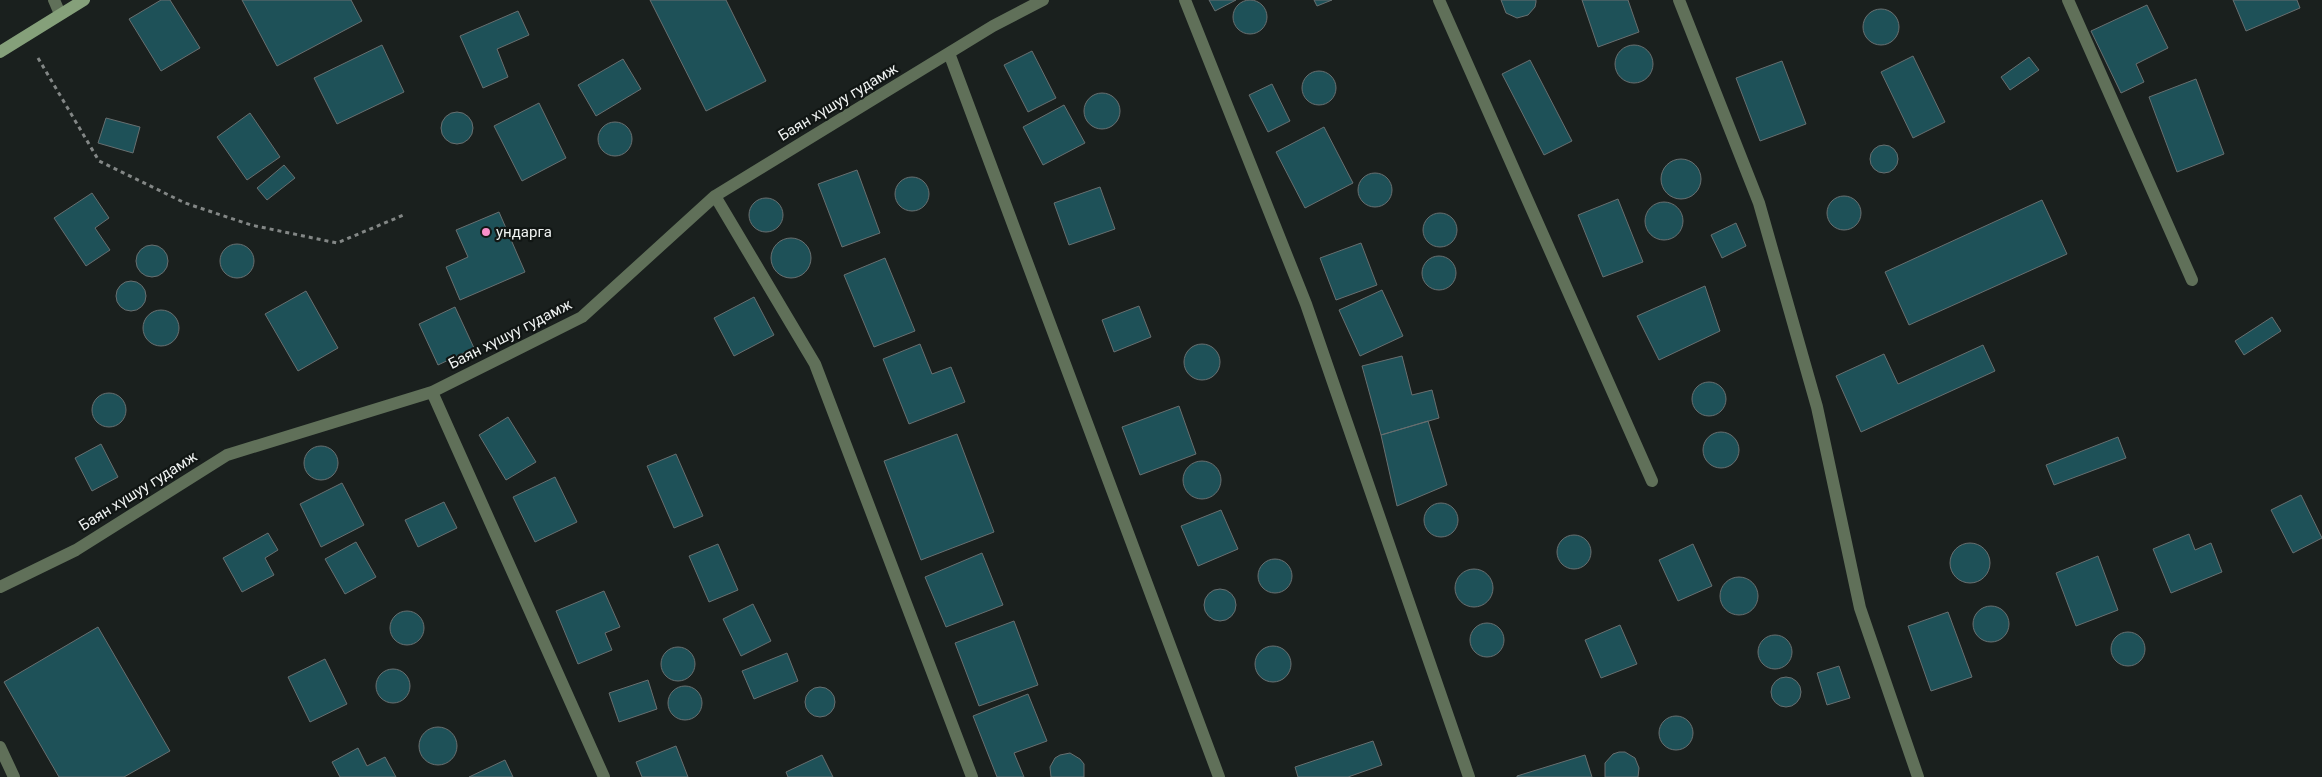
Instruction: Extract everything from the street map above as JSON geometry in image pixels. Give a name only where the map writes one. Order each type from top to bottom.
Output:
[{"type":"main road","points":[[0,52],[84,0]]},
{"type":"street","points":[[54,0],[60,14]]},
{"type":"street","name":"Баян хүшуу гудамж","points":[[0,588],[76,550],[227,455],[432,392],[582,317],[715,196],[993,26],[1043,0]]},
{"type":"street","points":[[1185,0],[1306,304],[1469,777]]},
{"type":"street","points":[[1438,0],[1652,481]]},
{"type":"street","points":[[1679,0],[1759,203],[1817,407],[1860,608],[1918,777]]},
{"type":"street","points":[[2068,0],[2192,280]]},
{"type":"street","points":[[949,53],[1218,777]]},
{"type":"street","points":[[715,196],[815,364],[972,777]]},
{"type":"street","points":[[432,392],[604,777]]},
{"type":"street","points":[[0,747],[14,777]]},
{"type":"path","points":[[25,36],[99,161],[186,203],[251,225],[336,243],[406,214]]},
{"type":"building","points":[[161,0],[170,0],[200,48],[161,71],[129,19]]},
{"type":"building","points":[[242,0],[351,0],[362,21],[277,66]]},
{"type":"building","points":[[650,0],[726,0],[766,81],[706,111]]},
{"type":"building","points":[[1209,0],[1236,0],[1215,11]]},
{"type":"building","points":[[1250,0],[1257,1],[1262,5],[1266,10],[1266,24],[1262,29],[1257,33],[1250,34],[1243,33],[1238,29],[1234,24],[1233,17],[1234,10],[1238,5],[1243,1]]},
{"type":"building","points":[[1314,0],[1332,0],[1317,6]]},
{"type":"building","points":[[1501,0],[1536,0],[1536,2],[1535,7],[1528,15],[1517,18],[1506,13]]},
{"type":"building","points":[[1582,0],[1628,0],[1639,32],[1598,47]]},
{"type":"building","points":[[2233,0],[2297,0],[2300,8],[2246,31]]},
{"type":"building","points":[[2147,5],[2168,48],[2136,64],[2144,82],[2121,93],[2091,31]]},
{"type":"building","points":[[1881,9],[1888,10],[1894,14],[1898,20],[1898,34],[1894,40],[1888,44],[1881,45],[1874,44],[1868,40],[1864,34],[1863,27],[1864,20],[1868,14],[1874,10]]},
{"type":"building","points":[[518,11],[529,35],[497,49],[508,77],[483,88],[460,36]]},
{"type":"building","points":[[382,45],[404,92],[337,124],[314,78]]},
{"type":"building","points":[[1634,45],[1641,46],[1647,51],[1652,57],[1652,71],[1647,77],[1641,82],[1634,83],[1627,82],[1621,77],[1616,71],[1615,64],[1616,57],[1621,51],[1627,46]]},
{"type":"building","points":[[1032,51],[1056,98],[1028,112],[1004,65]]},
{"type":"building","points":[[1913,56],[1945,122],[1913,138],[1881,72]]},
{"type":"building","points":[[2029,57],[2039,70],[2010,90],[2001,77]]},
{"type":"building","points":[[623,59],[641,89],[596,116],[578,85]]},
{"type":"building","points":[[1530,60],[1572,141],[1544,155],[1502,74]]},
{"type":"building","points":[[1782,61],[1806,124],[1760,141],[1736,78]]},
{"type":"building","points":[[1319,71],[1326,72],[1331,76],[1335,81],[1335,95],[1331,100],[1326,104],[1319,105],[1312,104],[1307,100],[1303,95],[1302,88],[1303,81],[1307,76],[1312,72]]},
{"type":"building","points":[[2196,79],[2224,154],[2177,172],[2149,97]]},
{"type":"building","points":[[1272,84],[1290,121],[1268,132],[1249,95]]},
{"type":"building","points":[[1102,93],[1114,99],[1120,111],[1114,123],[1102,129],[1090,123],[1084,111],[1090,99]]},
{"type":"building","points":[[539,103],[566,158],[522,181],[494,126]]},
{"type":"building","points":[[1064,105],[1085,143],[1043,165],[1023,127]]},
{"type":"building","points":[[457,112],[463,113],[468,117],[472,122],[472,134],[468,139],[463,143],[457,144],[451,143],[446,139],[442,134],[441,128],[442,122],[446,117],[451,113]]},
{"type":"building","points":[[250,113],[280,157],[247,180],[217,137]]},
{"type":"building","points":[[106,118],[140,127],[133,153],[98,143]]},
{"type":"building","points":[[615,122],[622,123],[627,127],[631,132],[631,146],[627,151],[622,155],[615,156],[608,155],[603,151],[599,146],[598,139],[599,132],[603,127],[608,123]]},
{"type":"building","points":[[1324,127],[1353,183],[1305,208],[1276,152]]},
{"type":"building","points":[[1884,145],[1894,149],[1898,159],[1894,169],[1884,173],[1874,169],[1870,159],[1874,149]]},
{"type":"building","points":[[1685,159],[1692,162],[1698,168],[1701,179],[1700,187],[1692,196],[1685,199],[1677,199],[1670,196],[1662,187],[1661,175],[1664,168],[1673,160]]},
{"type":"building","points":[[284,165],[295,178],[267,200],[257,188]]},
{"type":"building","points":[[857,170],[880,233],[842,247],[818,184]]},
{"type":"building","points":[[1375,173],[1382,174],[1387,178],[1391,183],[1391,197],[1387,202],[1382,206],[1375,207],[1368,206],[1363,202],[1359,197],[1358,190],[1359,183],[1363,178],[1368,174]]},
{"type":"building","points":[[912,177],[919,178],[924,182],[928,187],[928,201],[924,206],[919,210],[912,211],[905,210],[900,206],[896,201],[895,194],[896,187],[900,182],[905,178]]},
{"type":"building","points":[[1100,187],[1115,229],[1069,245],[1054,203]]},
{"type":"building","points":[[92,193],[109,218],[95,228],[110,250],[86,266],[54,218]]},
{"type":"building","points":[[1844,196],[1856,201],[1861,213],[1856,225],[1844,230],[1832,225],[1827,213],[1832,201]]},
{"type":"building","points":[[766,198],[773,199],[778,203],[782,208],[782,222],[778,227],[773,231],[766,232],[759,231],[754,227],[750,222],[749,215],[750,208],[754,203],[759,199]]},
{"type":"building","points":[[1618,199],[1643,262],[1603,277],[1578,215]]},
{"type":"building","points":[[2042,200],[2067,254],[1909,325],[1885,272]]},
{"type":"building","points":[[1664,202],[1677,208],[1683,221],[1677,234],[1664,240],[1651,234],[1645,221],[1651,208]]},
{"type":"building","points":[[499,212],[525,272],[460,300],[446,267],[468,257],[456,230]]},
{"type":"building","points":[[1440,213],[1447,214],[1452,218],[1456,223],[1456,237],[1452,242],[1447,246],[1440,247],[1433,246],[1428,242],[1424,237],[1423,230],[1424,223],[1428,218],[1433,214]]},
{"type":"building","points":[[1736,223],[1746,246],[1722,258],[1711,235]]},
{"type":"building","points":[[787,238],[795,238],[802,241],[808,247],[811,258],[808,269],[802,275],[795,278],[787,278],[780,275],[774,269],[771,262],[771,254],[774,247],[780,241]]},
{"type":"building","points":[[1361,243],[1377,285],[1336,300],[1320,258]]},
{"type":"building","points":[[237,244],[244,245],[249,249],[253,254],[253,268],[249,273],[244,277],[237,278],[230,277],[225,273],[221,268],[220,261],[221,254],[225,249],[230,245]]},
{"type":"building","points":[[152,245],[158,246],[163,250],[167,255],[167,267],[163,272],[158,276],[152,277],[146,276],[141,272],[137,267],[136,261],[137,255],[141,250],[146,246]]},
{"type":"building","points":[[1439,256],[1446,257],[1451,261],[1455,266],[1455,280],[1451,285],[1446,289],[1439,290],[1432,289],[1427,285],[1423,280],[1422,273],[1423,266],[1427,261],[1432,257]]},
{"type":"building","points":[[885,258],[915,331],[874,347],[844,275]]},
{"type":"building","points":[[131,281],[142,285],[146,296],[142,307],[131,311],[120,307],[116,296],[120,285]]},
{"type":"building","points":[[1705,286],[1720,331],[1659,360],[1637,316]]},
{"type":"building","points":[[1382,290],[1403,336],[1360,356],[1339,310]]},
{"type":"building","points":[[306,291],[338,348],[298,371],[265,314]]},
{"type":"building","points":[[754,297],[774,335],[734,356],[714,318]]},
{"type":"building","points":[[1139,306],[1151,337],[1114,352],[1102,320]]},
{"type":"building","points":[[455,307],[474,348],[438,365],[419,324]]},
{"type":"building","points":[[161,310],[173,316],[179,328],[173,340],[161,346],[149,340],[143,328],[149,316]]},
{"type":"building","points":[[2272,317],[2281,331],[2244,355],[2235,341]]},
{"type":"building","points":[[920,344],[932,374],[951,367],[965,402],[909,424],[883,359]]},
{"type":"building","points":[[1202,344],[1209,345],[1215,349],[1219,355],[1219,369],[1215,375],[1209,379],[1202,380],[1195,379],[1189,375],[1185,369],[1184,362],[1185,355],[1189,349],[1195,345]]},
{"type":"building","points":[[1983,345],[1995,371],[1861,432],[1836,376],[1884,354],[1898,384]]},
{"type":"building","points":[[1402,356],[1412,395],[1432,390],[1439,418],[1381,435],[1362,366]]},
{"type":"building","points":[[1709,382],[1716,383],[1721,387],[1725,392],[1725,406],[1721,411],[1716,415],[1709,416],[1702,415],[1697,411],[1693,406],[1692,399],[1693,392],[1697,387],[1702,383]]},
{"type":"building","points":[[109,393],[116,394],[121,398],[125,403],[125,417],[121,422],[116,426],[109,427],[102,426],[97,422],[93,417],[92,410],[93,403],[97,398],[102,394]]},
{"type":"building","points":[[1179,406],[1196,454],[1140,475],[1122,427]]},
{"type":"building","points":[[508,417],[536,462],[506,480],[479,435]]},
{"type":"building","points":[[1428,421],[1447,485],[1397,506],[1381,435]]},
{"type":"building","points":[[1721,432],[1728,433],[1734,437],[1738,443],[1738,457],[1734,463],[1728,467],[1721,468],[1714,467],[1708,463],[1704,457],[1703,450],[1704,443],[1708,437],[1714,433]]},
{"type":"building","points":[[957,434],[994,532],[921,560],[884,461]]},
{"type":"building","points":[[2118,437],[2126,458],[2054,485],[2046,465]]},
{"type":"building","points":[[101,444],[118,477],[92,491],[75,458]]},
{"type":"building","points":[[321,446],[328,447],[333,451],[337,456],[337,470],[333,475],[328,479],[321,480],[314,479],[309,475],[305,470],[304,463],[305,456],[309,451],[314,447]]},
{"type":"building","points":[[676,454],[703,516],[674,528],[647,466]]},
{"type":"building","points":[[1202,461],[1216,466],[1221,480],[1216,494],[1202,499],[1188,494],[1183,480],[1188,466]]},
{"type":"building","points":[[555,477],[577,522],[535,542],[513,497]]},
{"type":"building","points":[[342,483],[364,525],[321,547],[300,504]]},
{"type":"building","points":[[2301,495],[2322,538],[2293,553],[2271,510]]},
{"type":"building","points":[[444,502],[457,528],[418,547],[405,520]]},
{"type":"building","points":[[1441,503],[1448,504],[1453,508],[1457,513],[1457,527],[1453,532],[1448,536],[1441,537],[1434,536],[1429,532],[1425,527],[1424,520],[1425,513],[1429,508],[1434,504]]},
{"type":"building","points":[[1221,510],[1238,549],[1198,566],[1181,526]]},
{"type":"building","points":[[268,533],[278,550],[265,558],[274,575],[242,592],[223,558]]},
{"type":"building","points":[[2189,534],[2195,550],[2211,543],[2222,572],[2171,593],[2153,549]]},
{"type":"building","points":[[1574,535],[1581,536],[1586,540],[1590,545],[1590,559],[1586,564],[1581,568],[1574,569],[1567,568],[1562,564],[1558,559],[1557,552],[1558,545],[1562,540],[1567,536]]},
{"type":"building","points":[[356,542],[376,577],[345,594],[325,559]]},
{"type":"building","points":[[1974,543],[1981,546],[1987,552],[1990,563],[1989,571],[1981,580],[1974,583],[1966,583],[1959,580],[1951,571],[1950,559],[1953,552],[1962,544]]},
{"type":"building","points":[[718,544],[738,590],[709,602],[689,556]]},
{"type":"building","points":[[1693,544],[1712,586],[1678,601],[1659,560]]},
{"type":"building","points":[[982,553],[1003,605],[946,627],[925,577]]},
{"type":"building","points":[[2098,556],[2118,610],[2076,626],[2056,573]]},
{"type":"building","points":[[1275,559],[1282,560],[1287,564],[1291,569],[1291,583],[1287,588],[1282,592],[1275,593],[1268,592],[1263,588],[1259,583],[1258,576],[1259,569],[1263,564],[1268,560]]},
{"type":"building","points":[[1474,569],[1487,575],[1493,588],[1487,601],[1474,607],[1461,601],[1455,588],[1461,575]]},
{"type":"building","points":[[1739,577],[1752,583],[1758,596],[1752,609],[1739,615],[1726,609],[1720,596],[1726,583]]},
{"type":"building","points":[[1220,589],[1226,590],[1231,594],[1235,599],[1235,611],[1231,616],[1226,620],[1220,621],[1214,620],[1209,616],[1205,611],[1204,605],[1205,599],[1209,594],[1214,590]]},
{"type":"building","points":[[604,591],[620,627],[605,633],[612,650],[578,664],[556,611]]},
{"type":"building","points":[[753,604],[771,641],[741,656],[723,619]]},
{"type":"building","points":[[1991,606],[2003,612],[2009,624],[2003,636],[1991,642],[1979,636],[1973,624],[1979,612]]},
{"type":"building","points":[[407,611],[414,612],[419,616],[423,621],[423,635],[419,640],[414,644],[407,645],[400,644],[395,640],[391,635],[390,628],[391,621],[395,616],[400,612]]},
{"type":"building","points":[[1948,612],[1972,677],[1931,691],[1908,626]]},
{"type":"building","points":[[1014,621],[1038,685],[979,706],[955,643]]},
{"type":"building","points":[[1487,623],[1494,624],[1499,628],[1503,633],[1503,647],[1499,652],[1494,656],[1487,657],[1480,656],[1475,652],[1471,647],[1470,640],[1471,633],[1475,628],[1480,624]]},
{"type":"building","points":[[1620,625],[1637,664],[1601,678],[1585,640]]},
{"type":"building","points":[[98,627],[170,751],[124,777],[59,777],[4,682]]},
{"type":"building","points":[[2128,632],[2135,633],[2140,637],[2144,642],[2144,656],[2140,661],[2135,665],[2128,666],[2121,665],[2116,661],[2112,656],[2111,649],[2112,642],[2116,637],[2121,633]]},
{"type":"building","points":[[1775,635],[1787,640],[1792,652],[1787,664],[1775,669],[1763,664],[1758,652],[1763,640]]},
{"type":"building","points":[[1273,646],[1280,647],[1286,651],[1290,657],[1290,671],[1286,677],[1280,681],[1273,682],[1266,681],[1260,677],[1256,671],[1255,664],[1256,657],[1260,651],[1266,647]]},
{"type":"building","points":[[678,647],[685,648],[690,652],[694,657],[694,671],[690,676],[685,680],[678,681],[671,680],[666,676],[662,671],[661,664],[662,657],[666,652],[671,648]]},
{"type":"building","points":[[787,653],[798,681],[754,699],[742,671]]},
{"type":"building","points":[[325,659],[347,704],[310,722],[288,677]]},
{"type":"building","points":[[1839,666],[1850,698],[1827,705],[1817,673]]},
{"type":"building","points":[[393,669],[400,670],[405,674],[409,679],[409,693],[405,698],[400,702],[393,703],[386,702],[381,698],[377,693],[376,686],[377,679],[381,674],[386,670]]},
{"type":"building","points":[[1786,677],[1792,678],[1800,686],[1800,698],[1792,706],[1786,707],[1780,706],[1772,698],[1771,692],[1772,686],[1780,678]]},
{"type":"building","points":[[648,680],[657,709],[619,722],[609,693]]},
{"type":"building","points":[[685,686],[692,687],[697,691],[701,696],[701,710],[697,715],[692,719],[685,720],[678,719],[673,715],[669,710],[668,703],[669,696],[673,691],[678,687]]},
{"type":"building","points":[[820,687],[831,691],[835,702],[831,713],[820,717],[809,713],[805,702],[809,691]]},
{"type":"building","points":[[1028,694],[1047,741],[1014,753],[1024,777],[997,777],[973,716]]},
{"type":"building","points":[[1676,716],[1683,717],[1688,721],[1692,726],[1692,740],[1688,745],[1683,749],[1676,750],[1669,749],[1664,745],[1660,740],[1659,733],[1660,726],[1664,721],[1669,717]]},
{"type":"building","points":[[438,727],[451,733],[457,746],[451,759],[438,765],[425,759],[419,746],[425,733]]},
{"type":"building","points":[[1373,741],[1382,765],[1348,777],[1298,777],[1295,767]]},
{"type":"building","points":[[676,746],[688,777],[642,777],[636,762]]},
{"type":"building","points":[[358,748],[367,766],[385,757],[396,777],[340,777],[332,762]]},
{"type":"building","points":[[1625,752],[1635,758],[1639,768],[1638,777],[1605,777],[1605,763],[1613,754]]},
{"type":"building","points":[[1070,753],[1084,764],[1084,777],[1051,777],[1050,767],[1055,758]]},
{"type":"building","points":[[822,755],[833,777],[788,777],[786,772]]},
{"type":"building","points":[[1585,755],[1592,777],[1517,777],[1517,776]]},
{"type":"building","points":[[505,760],[513,777],[469,777]]},
{"type":"place","name":"ундарга","points":[[486,232]]}]
